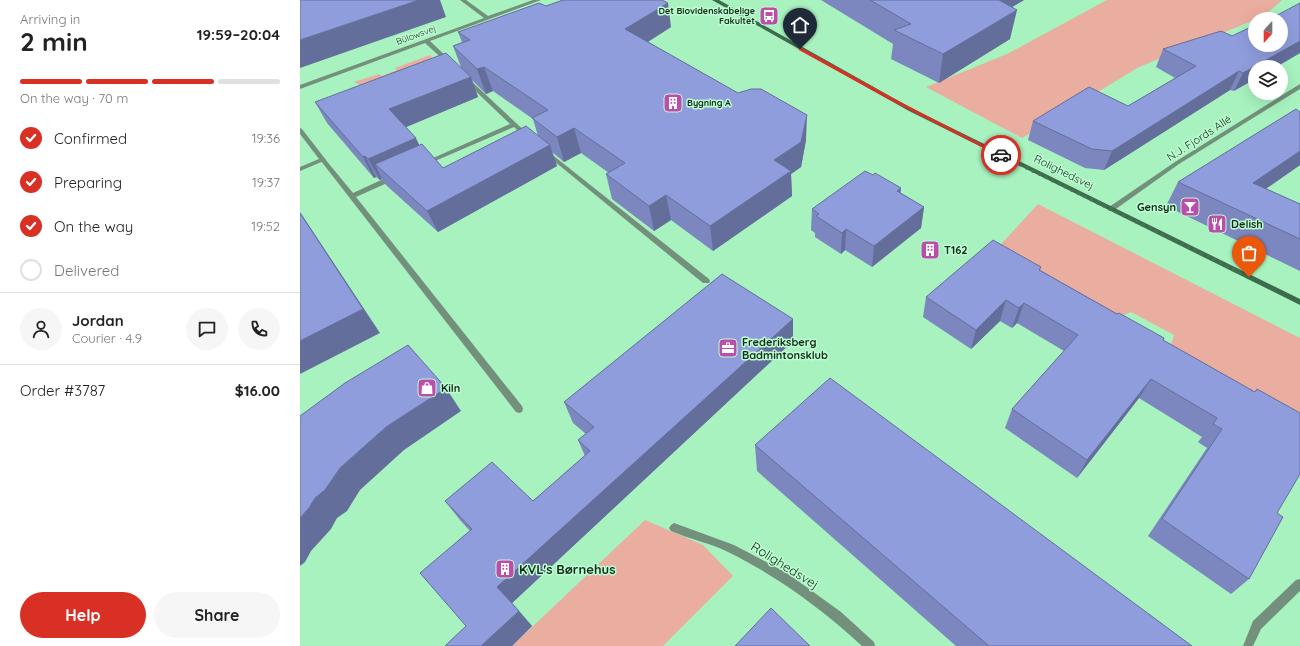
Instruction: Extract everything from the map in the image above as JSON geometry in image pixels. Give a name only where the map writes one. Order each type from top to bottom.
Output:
[{"type":"street","points":[[464,0],[487,18]]},
{"type":"street","name":"Bülowsvej","points":[[300,87],[538,0]]},
{"type":"street","name":"Rolighedsvej","points":[[715,0],[890,98],[1300,302]]},
{"type":"street","points":[[426,41],[513,125],[531,140]]},
{"type":"street","name":"N.J. Fjords Allé","points":[[1111,209],[1177,163],[1300,86]]},
{"type":"street","points":[[422,165],[513,125]]},
{"type":"street","points":[[300,130],[519,409]]},
{"type":"street","points":[[537,144],[706,281]]},
{"type":"street","points":[[300,169],[323,160]]},
{"type":"street","points":[[352,196],[401,174]]},
{"type":"street","name":"Rolighedsvej","points":[[674,528],[730,548],[784,577],[837,616],[870,646]]},
{"type":"street","points":[[1248,646],[1257,625],[1300,584]]},
{"type":"shaded area","points":[[1107,0],[1282,0],[1268,12],[1248,12],[1248,23],[1139,67],[1022,138],[926,87],[1007,54]]},
{"type":"shaded area","points":[[430,55],[432,57],[431,60],[363,87],[354,82],[379,74],[382,76],[397,70],[395,68]]},
{"type":"shaded area","points":[[1038,204],[1300,338],[1300,429],[1168,355],[1174,335],[1131,312],[1110,321],[992,254]]},
{"type":"shaded area","points":[[645,520],[703,545],[733,576],[663,646],[512,646]]},
{"type":"building","points":[[300,0],[419,0],[300,40]]},
{"type":"building","points":[[563,0],[662,0],[668,3],[625,29],[738,93],[751,89],[761,89],[807,115],[801,142],[774,160],[791,171],[710,226],[666,195],[649,206],[606,174],[625,163],[574,128],[557,137],[532,118],[548,110],[484,67],[477,69],[453,46],[470,40],[458,32],[539,3],[546,6]]},
{"type":"building","points":[[870,0],[999,0],[1017,10],[943,54],[894,30],[911,24]]},
{"type":"building","points":[[1300,3],[1300,41],[1288,48],[1288,12],[1283,12]]},
{"type":"building","points":[[1248,28],[1248,52],[1280,52],[1266,60],[1248,60],[1248,70],[1243,73],[1239,71],[1112,151],[1092,149],[1033,121],[1089,87],[1128,106],[1196,66],[1163,49],[1221,31],[1232,36]]},
{"type":"building","points":[[446,53],[471,77],[389,109],[416,138],[368,159],[365,156],[363,157],[315,102]]},
{"type":"building","points":[[1296,109],[1300,112],[1300,151],[1253,183],[1300,204],[1300,239],[1178,182]]},
{"type":"building","points":[[526,126],[550,145],[427,211],[375,164],[422,144],[443,168]]},
{"type":"building","points":[[865,171],[873,175],[875,173],[901,188],[897,191],[924,207],[874,246],[846,229],[842,233],[816,216],[819,214],[812,209]]},
{"type":"building","points":[[300,213],[363,309],[300,341]]},
{"type":"building","points":[[993,240],[1041,267],[1039,270],[1117,314],[1119,313],[1164,338],[1163,340],[1255,392],[1257,389],[1300,413],[1300,474],[1277,513],[1283,517],[1249,579],[1162,519],[1222,429],[1213,424],[1217,418],[1151,379],[1087,460],[1012,409],[1078,335],[1024,303],[1019,308],[1006,300],[976,330],[926,297]]},
{"type":"building","points":[[722,274],[793,319],[497,587],[519,611],[481,646],[445,646],[466,626],[420,573],[472,529],[445,501],[492,462],[533,501],[590,451],[578,440],[594,427],[564,402]]},
{"type":"building","points":[[408,345],[446,388],[386,427],[340,468],[325,490],[315,498],[300,518],[300,416],[345,383]]},
{"type":"building","points":[[830,378],[1192,646],[989,646],[755,445]]},
{"type":"building","points":[[771,608],[810,646],[735,646]]},
{"type":"way so far","points":[[1001,155],[1249,277]]},
{"type":"place","name":"Det Biovidenskabelige Fakultet","points":[[769,16]]},
{"type":"place","name":"Bygning A","points":[[673,103]]},
{"type":"place","name":"Gensyn","points":[[1190,207]]},
{"type":"place","name":"Delish","points":[[1217,224]]},
{"type":"place","name":"T162","points":[[930,250]]},
{"type":"place","name":"Frederiksberg Badmintonsklub","points":[[728,348]]},
{"type":"place","name":"Kiln","points":[[427,388]]},
{"type":"place","name":"KVL's Børnehus","points":[[505,569]]},
{"type":"route","points":[[800,49],[890,98],[1001,155]]}]
